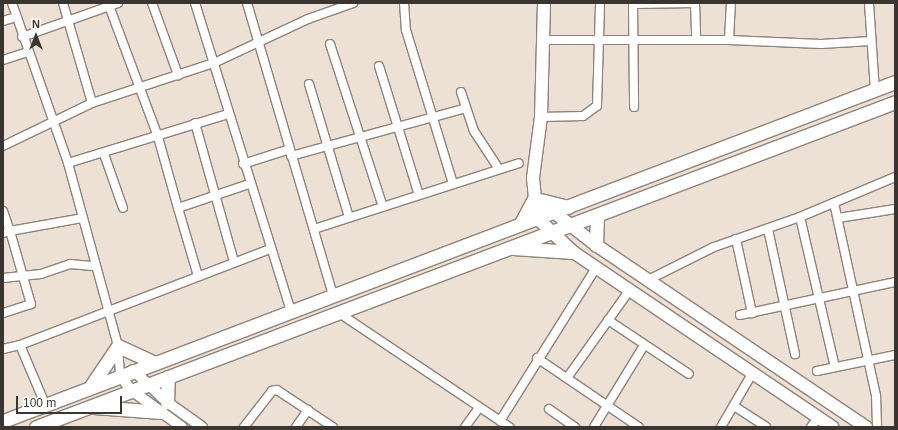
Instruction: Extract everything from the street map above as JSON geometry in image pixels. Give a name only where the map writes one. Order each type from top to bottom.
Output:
[{"type":"main road","points":[[544,3],[544,40],[536,218],[573,252],[752,374],[814,422],[832,427]]},
{"type":"main road","points":[[3,421],[133,370],[290,312],[521,223],[568,207],[895,82]]},
{"type":"main road","points":[[36,427],[146,384],[339,313],[507,248],[597,216],[895,102]]},
{"type":"main road","points":[[536,197],[568,207]]},
{"type":"main road","points":[[536,197],[568,226],[866,427]]},
{"type":"main road","points":[[521,223],[536,197]]},
{"type":"main road","points":[[596,245],[597,216]]},
{"type":"main road","points":[[507,248],[573,252]]},
{"type":"main road","points":[[91,386],[118,346],[155,363]]},
{"type":"main road","points":[[90,407],[164,407],[168,377]]},
{"type":"street","points":[[12,3],[22,37],[68,163],[95,266],[109,309],[118,346],[120,375],[131,390],[202,427]]},
{"type":"street","points":[[63,3],[92,103]]},
{"type":"street","points":[[22,37],[108,5],[118,3]]},
{"type":"street","points":[[152,3],[178,75]]},
{"type":"street","points":[[195,3],[249,184],[290,312]]},
{"type":"street","points":[[247,3],[333,295]]},
{"type":"street","points":[[3,146],[92,103],[214,63],[260,44],[308,19],[353,3]]},
{"type":"street","points":[[404,3],[406,30],[453,184]]},
{"type":"street","points":[[541,117],[583,116],[597,106],[600,3]]},
{"type":"street","points":[[634,106],[632,39],[633,3],[695,3],[696,40]]},
{"type":"street","points":[[729,40],[731,3]]},
{"type":"street","points":[[869,3],[870,41],[875,90]]},
{"type":"street","points":[[108,5],[137,89],[158,138],[198,276]]},
{"type":"street","points":[[3,21],[16,17]]},
{"type":"street","points":[[544,40],[729,40],[821,44],[870,41]]},
{"type":"street","points":[[330,44],[363,138],[383,207]]},
{"type":"street","points":[[3,60],[28,52]]},
{"type":"street","points":[[379,66],[419,195]]},
{"type":"street","points":[[309,84],[349,217]]},
{"type":"street","points":[[460,92],[474,131],[498,170]]},
{"type":"street","points":[[243,164],[363,138],[466,108]]},
{"type":"street","points":[[68,163],[158,138],[195,124],[228,114]]},
{"type":"street","points":[[195,124],[234,262]]},
{"type":"street","points":[[104,154],[123,208]]},
{"type":"street","points":[[314,229],[519,163]]},
{"type":"street","points":[[648,280],[736,239],[800,217],[895,177]]},
{"type":"street","points":[[178,208],[215,194],[249,184]]},
{"type":"street","points":[[834,203],[855,289],[869,360],[877,427]]},
{"type":"street","points":[[838,218],[895,209]]},
{"type":"street","points":[[3,212],[6,232],[23,274],[31,304],[3,313]]},
{"type":"street","points":[[800,217],[821,298],[835,367]]},
{"type":"street","points":[[6,232],[82,218]]},
{"type":"street","points":[[768,229],[786,306],[794,354]]},
{"type":"street","points":[[736,239],[752,313]]},
{"type":"street","points":[[3,350],[20,345],[109,309],[270,249]]},
{"type":"street","points":[[3,278],[23,274],[41,274],[70,264],[95,266]]},
{"type":"street","points":[[500,421],[537,358],[596,268]]},
{"type":"street","points":[[740,315],[786,306],[855,289],[895,282]]},
{"type":"street","points":[[567,378],[629,291]]},
{"type":"street","points":[[339,313],[478,408],[509,427]]},
{"type":"street","points":[[608,320],[643,346],[689,374]]},
{"type":"street","points":[[20,345],[45,404]]},
{"type":"street","points":[[594,427],[609,406],[643,346]]},
{"type":"street","points":[[817,371],[895,355]]},
{"type":"street","points":[[537,358],[640,427]]},
{"type":"street","points":[[120,359],[146,384],[182,427]]},
{"type":"street","points":[[721,427],[752,374]]},
{"type":"street","points":[[244,427],[272,391],[277,390],[334,427]]},
{"type":"street","points":[[734,406],[766,427]]},
{"type":"street","points":[[464,427],[478,408]]},
{"type":"street","points":[[549,409],[575,427]]},
{"type":"street","points":[[296,427],[308,410]]}]
